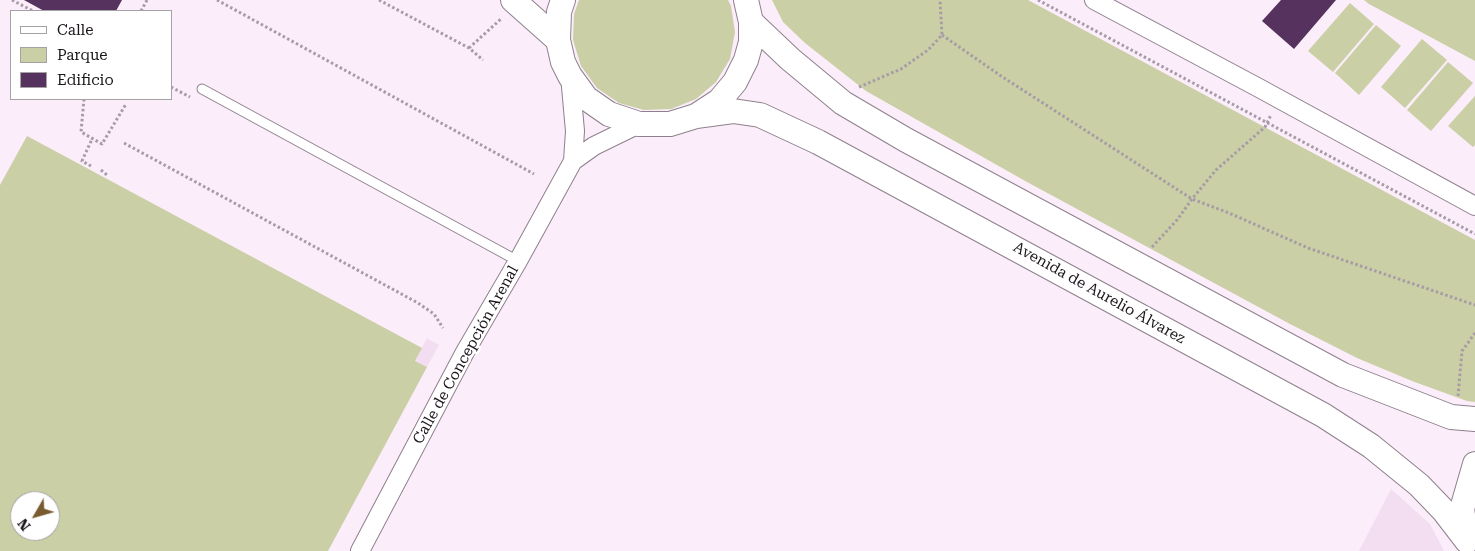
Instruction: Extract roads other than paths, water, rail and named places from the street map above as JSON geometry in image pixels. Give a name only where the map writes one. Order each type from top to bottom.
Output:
[{"type":"main road","points":[[563,0],[559,12],[558,40],[563,62],[570,76],[586,98],[609,114],[639,124],[670,124],[696,116],[719,101],[735,82],[746,60],[751,42],[749,11]]},
{"type":"main road","points":[[514,1],[558,40]]},
{"type":"main road","points":[[749,11],[790,59],[843,102],[906,140],[1343,375],[1451,417],[1475,419]]},
{"type":"main road","name":"Avenida de Aurelio Álvarez","points":[[696,116],[733,111],[760,115],[818,142],[1323,415],[1372,446],[1418,485],[1444,511],[1469,546]]},
{"type":"main road","points":[[1469,546],[1462,508],[1475,464]]},
{"type":"street","points":[[1094,0],[1475,206]]},
{"type":"street","name":"Calle de Concepción Arenal","points":[[570,76],[575,124],[573,161]]},
{"type":"street","name":"Calle de Concepción Arenal","points":[[360,551],[465,352],[573,161],[594,146],[639,124]]},
{"type":"lane","points":[[202,89],[518,261]]}]
